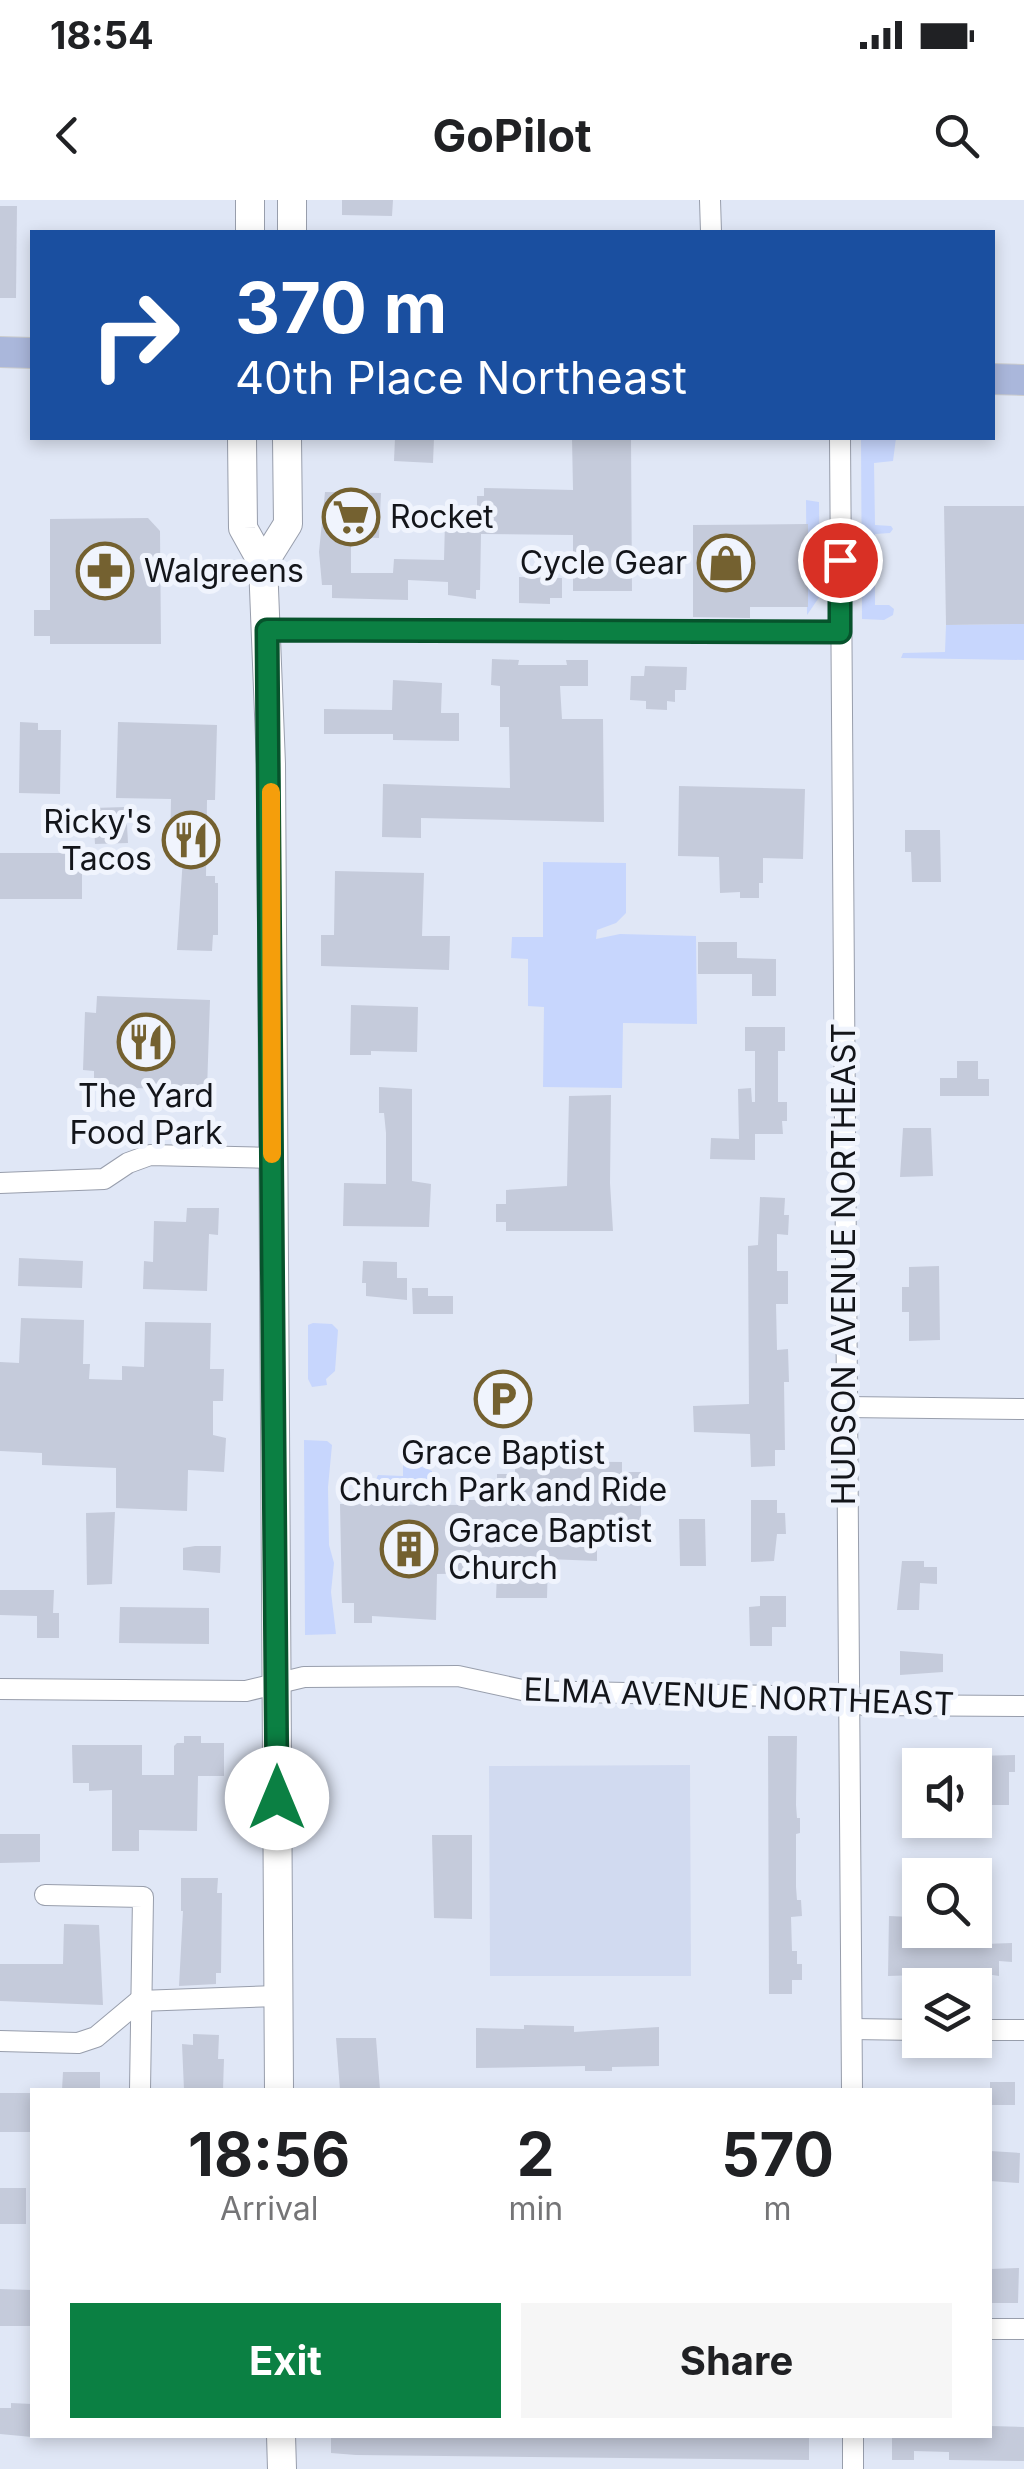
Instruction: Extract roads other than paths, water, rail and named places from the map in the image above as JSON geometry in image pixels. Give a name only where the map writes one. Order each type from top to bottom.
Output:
[{"type":"main road","points":[[250,200],[250,230]]},
{"type":"main road","points":[[292,200],[292,230]]},
{"type":"main road","points":[[0,352],[30,353]]},
{"type":"main road","points":[[995,379],[1024,380]]},
{"type":"main road","points":[[242,440],[242,528],[263,564],[267,630],[279,2088]]},
{"type":"main road","points":[[263,564],[288,524],[287,440]]},
{"type":"main road","points":[[282,2438],[282,2469]]},
{"type":"street","points":[[710,200],[710,230]]},
{"type":"street","name":"HUDSON AVENUE NORTHEAST","points":[[840,440],[852,2088]]},
{"type":"street","points":[[267,630],[840,632]]},
{"type":"street","points":[[0,1182],[104,1179],[128,1163],[150,1156],[272,1158]]},
{"type":"street","points":[[845,1407],[1024,1409]]},
{"type":"street","name":"ELMA AVENUE NORTHEAST","points":[[0,1689],[246,1691],[304,1676],[458,1676],[527,1691],[826,1697],[864,1705],[1024,1706]]},
{"type":"street","points":[[45,1895],[143,1898],[140,2088]]},
{"type":"street","points":[[0,2042],[78,2043],[96,2037],[139,2001],[278,1996]]},
{"type":"street","points":[[852,2030],[902,2030]]},
{"type":"street","points":[[992,2030],[1024,2030]]},
{"type":"street","points":[[992,2329],[1024,2329]]},
{"type":"street","points":[[853,2438],[853,2469]]},
{"type":"place","name":"Rocket","points":[[351,517]]},
{"type":"place","name":"Cycle Gear","points":[[726,563]]},
{"type":"place","name":"Walgreens","points":[[105,571]]},
{"type":"place","name":"Ricky's Tacos","points":[[191,840]]},
{"type":"place","name":"The Yard Food Park","points":[[146,1042]]},
{"type":"place","name":"Grace Baptist Church Park and Ride","points":[[503,1399]]},
{"type":"place","name":"Grace Baptist Church","points":[[409,1549]]}]
